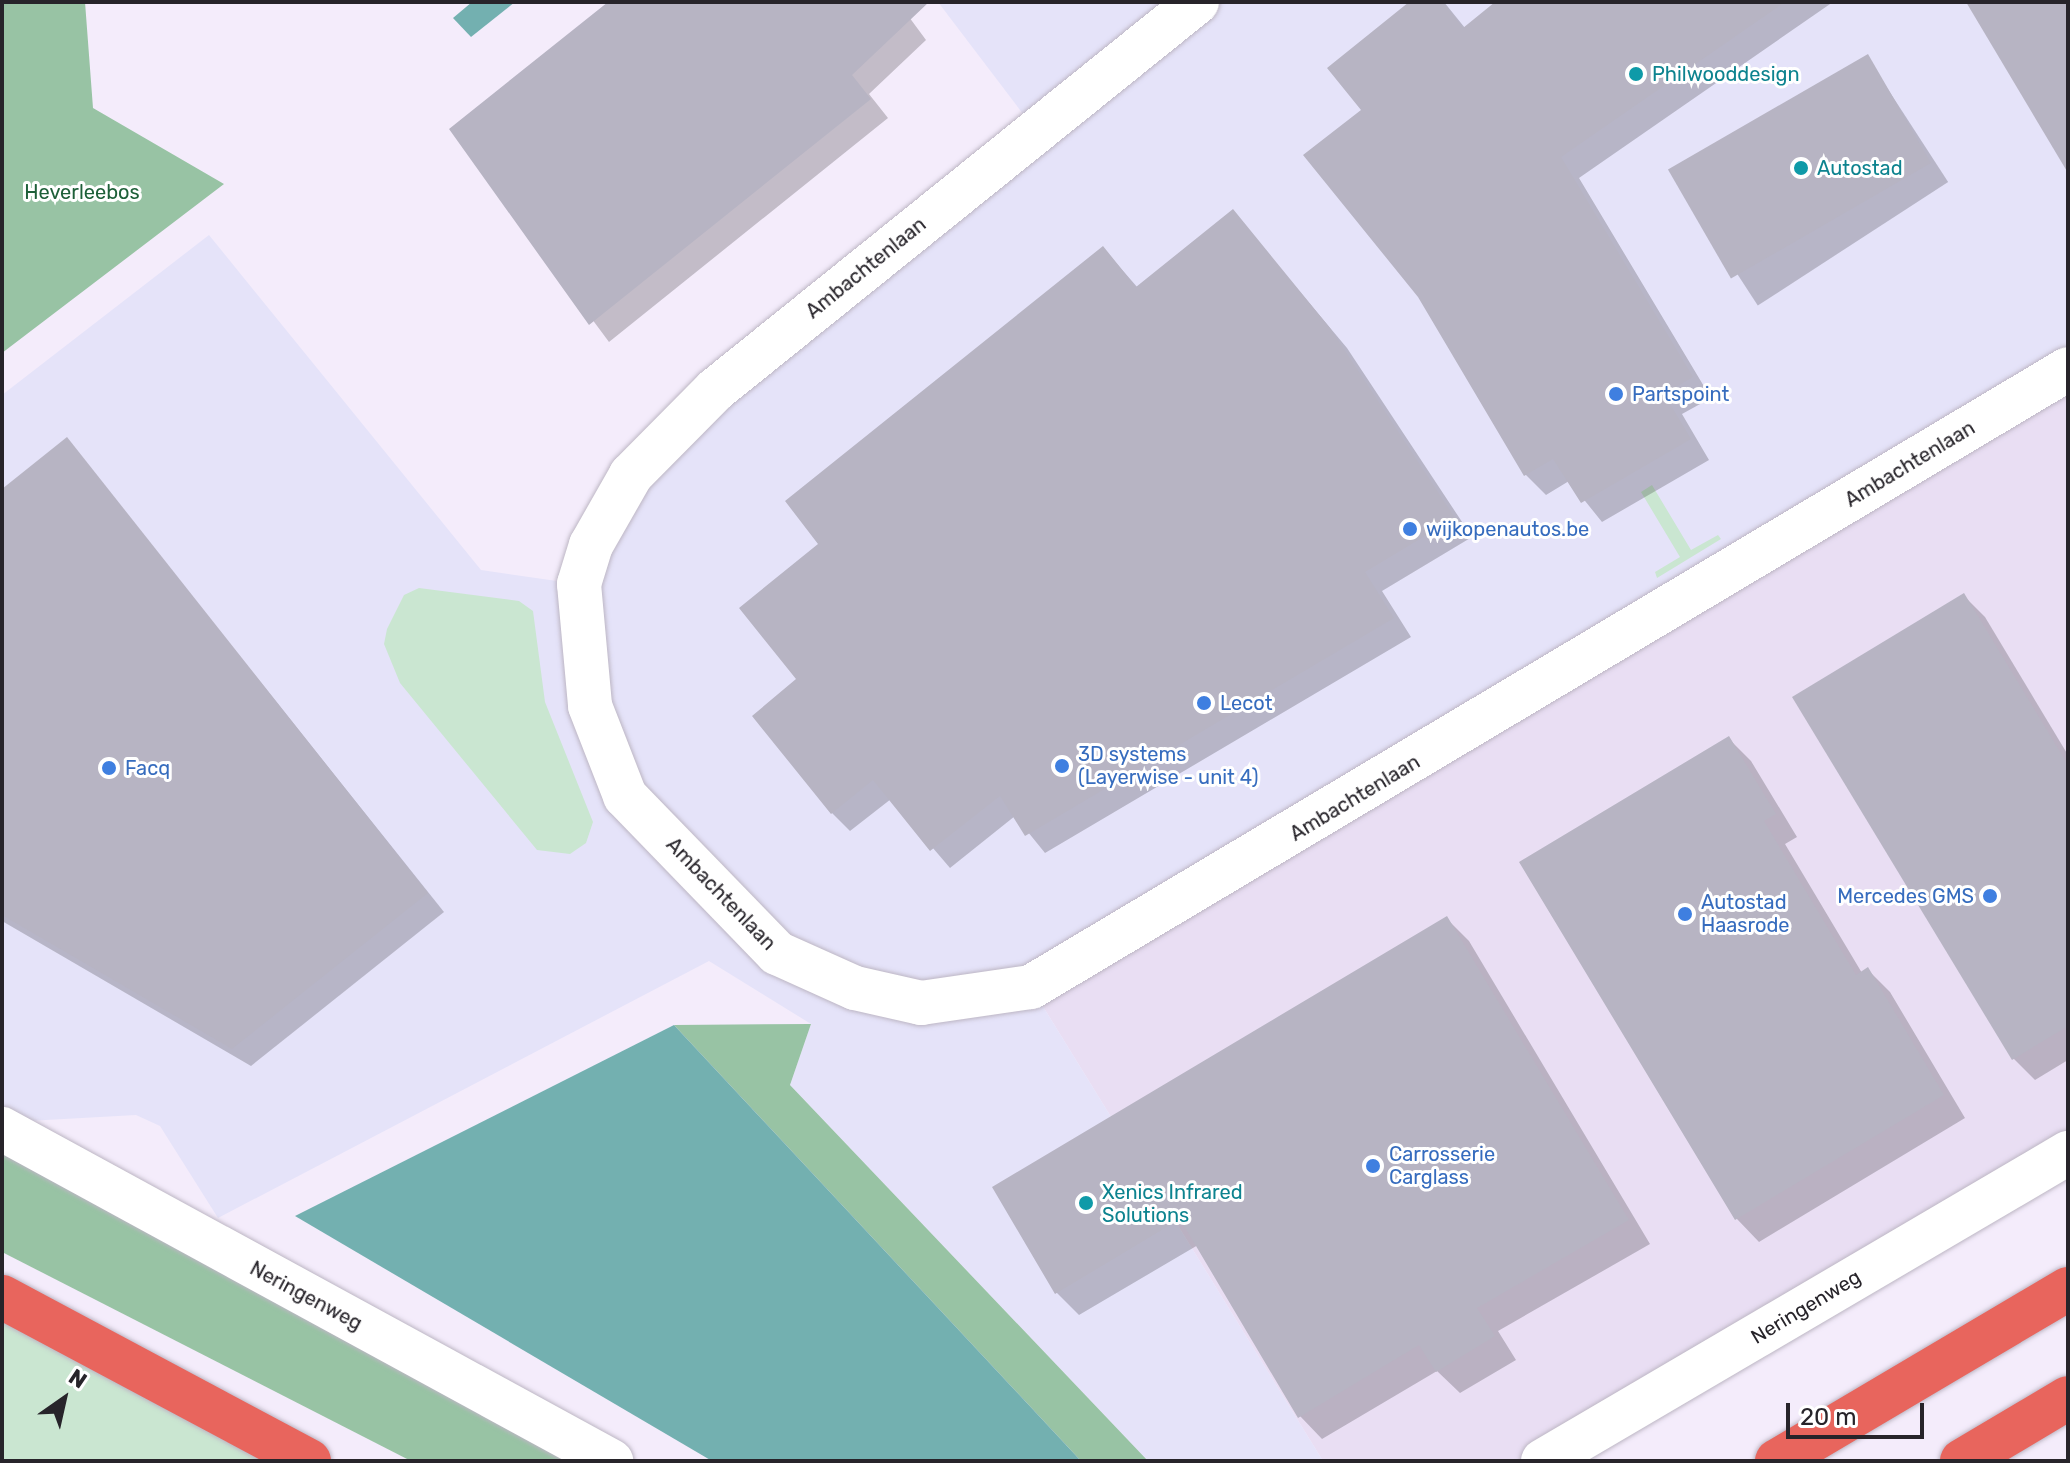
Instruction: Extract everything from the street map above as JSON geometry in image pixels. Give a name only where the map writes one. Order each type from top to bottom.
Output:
[{"type":"highway","points":[[1777,1461],[2068,1289]]},
{"type":"highway","points":[[2,1297],[309,1461]]},
{"type":"highway","points":[[1962,1461],[2068,1398]]},
{"type":"street","name":"Ambachtenlaan","points":[[1197,2],[715,390],[631,475],[591,545],[579,584],[590,706],[625,796],[777,953],[855,988],[921,1003],[1031,987],[2068,369]]},
{"type":"street","name":"Neringenweg","points":[[2,1129],[611,1461]]},
{"type":"street","name":"Neringenweg","points":[[1543,1461],[2068,1153]]},
{"type":"shaded area","points":[[472,2],[515,2],[471,37],[453,18]]},
{"type":"shaded area","points":[[938,2],[2068,2],[2068,369],[1031,987],[1323,1461],[1148,1461],[790,1085],[811,1024],[709,961],[218,1218],[160,1126],[136,1115],[28,1121],[2,1106],[2,395],[209,235],[481,570],[578,584],[631,475],[1036,131]]},
{"type":"shaded area","points":[[2068,369],[2068,1153],[1543,1461],[1323,1461],[1031,987]]},
{"type":"shaded area","points":[[1652,485],[1691,550],[1718,535],[1721,539],[1657,578],[1655,572],[1680,557],[1641,492]]},
{"type":"shaded area","points":[[419,588],[519,601],[533,611],[545,702],[593,822],[586,843],[570,854],[537,850],[400,683],[384,644],[387,629],[404,595]]},
{"type":"shaded area","points":[[674,1025],[1081,1461],[712,1461],[295,1216]]},
{"type":"shaded area","points":[[2,1316],[276,1461],[2,1461]]},
{"type":"green space","name":"Heverleebos","points":[[2,2],[85,2],[93,108],[224,184],[2,353]]},
{"type":"green space","points":[[811,1024],[790,1085],[1148,1461],[1081,1461],[674,1025]]},
{"type":"green space","points":[[2,1148],[580,1461],[411,1461],[2,1252]]},
{"type":"building","points":[[608,2],[929,2],[852,75],[871,99],[589,325],[449,129]]},
{"type":"building","points":[[1409,2],[1443,2],[1463,28],[1495,2],[1785,2],[1561,157],[1693,377],[1664,394],[1691,439],[1581,503],[1553,459],[1524,476],[1418,297],[1303,155],[1361,110],[1327,68]]},
{"type":"building","points":[[1966,2],[2068,2],[2068,173]]},
{"type":"building","name":"Autostad","points":[[1868,54],[1931,163],[1731,279],[1668,170]]},
{"type":"building","points":[[1233,209],[1330,328],[1455,518],[1365,572],[1394,618],[1025,836],[1000,796],[930,851],[873,780],[831,814],[752,716],[796,679],[739,608],[818,544],[785,501],[1103,246],[1136,287]]},
{"type":"building","points":[[67,437],[428,893],[232,1049],[2,915],[2,489]]},
{"type":"building","name":"Mercedes GMS","points":[[1964,593],[2068,765],[2068,1026],[2012,1060],[1792,697]]},
{"type":"building","name":"Autostad Haasrode","points":[[1729,736],[1776,814],[1764,821],[1856,975],[1868,967],[1944,1095],[1735,1220],[1519,862]]},
{"type":"building","name":"Carrosserie Carglass","points":[[1447,916],[1629,1220],[1477,1308],[1495,1336],[1436,1372],[1419,1345],[1298,1418],[1180,1219],[1055,1294],[992,1187]]},
{"type":"place","name":"Philwooddesign","points":[[1636,74]]},
{"type":"place","name":"Autostad","points":[[1801,168]]},
{"type":"place","name":"Partspoint","points":[[1616,394]]},
{"type":"place","name":"wijkopenautos.be","points":[[1410,529]]},
{"type":"place","name":"Lecot","points":[[1204,703]]},
{"type":"place","name":"3D systems (Layerwise - unit 4)","points":[[1062,766]]},
{"type":"place","name":"Facq","points":[[109,768]]},
{"type":"place","name":"Mercedes GMS","points":[[1990,896]]},
{"type":"place","name":"Autostad Haasrode","points":[[1685,914]]},
{"type":"place","name":"Carrosserie Carglass","points":[[1373,1166]]},
{"type":"place","name":"Xenics Infrared Solutions","points":[[1086,1203]]}]
